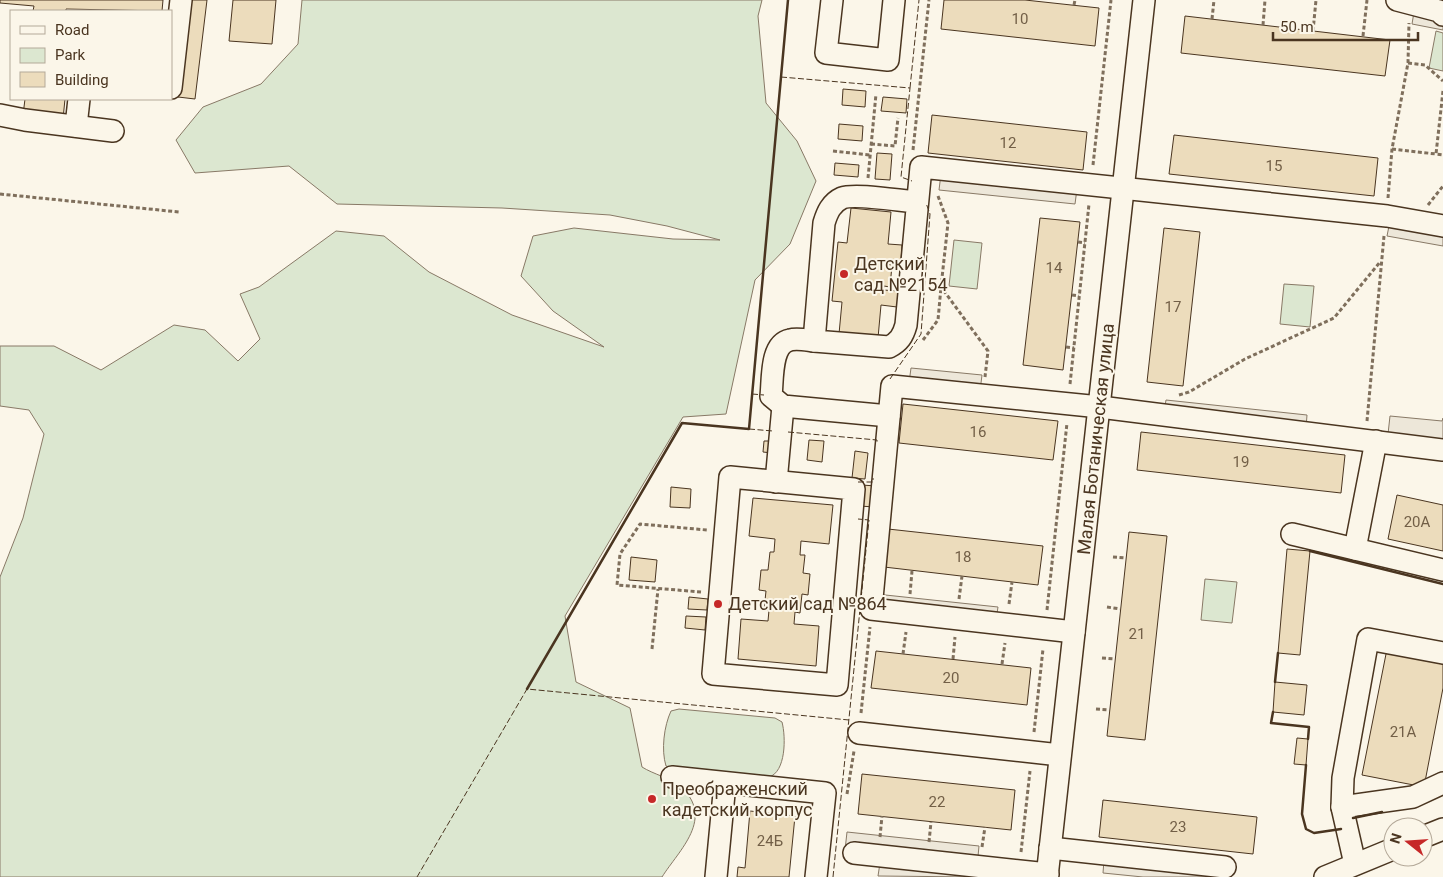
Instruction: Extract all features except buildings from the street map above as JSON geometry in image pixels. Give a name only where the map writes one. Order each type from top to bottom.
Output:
[{"type":"street","points":[[172,79],[181,0]]},
{"type":"street","points":[[832,0],[826,53],[888,60],[894,0]]},
{"type":"street","name":"Малая Ботаническая улица","points":[[1048,876],[1144,0]]},
{"type":"street","points":[[1402,1],[1443,14]]},
{"type":"street","points":[[76,126],[79,100]]},
{"type":"street","points":[[0,115],[113,130]]},
{"type":"street","points":[[889,416],[783,406],[771,396],[776,352],[788,340],[814,340],[881,347],[889,347],[898,342],[906,325],[921,167],[1387,216],[1443,226]]},
{"type":"street","points":[[814,340],[824,223],[827,213],[842,198],[917,202]]},
{"type":"street","points":[[1074,632],[871,609],[892,386],[1100,407],[1443,450]]},
{"type":"street","points":[[776,482],[783,406]]},
{"type":"street","points":[[1355,549],[1370,440]]},
{"type":"street","points":[[730,478],[776,482],[854,489],[837,685],[713,674],[730,478]]},
{"type":"street","points":[[1292,534],[1443,570]]},
{"type":"street","points":[[1355,864],[1342,807],[1343,778],[1368,639],[1443,654]]},
{"type":"street","points":[[859,733],[1060,755]]},
{"type":"street","points":[[672,777],[825,793],[816,877]]},
{"type":"street","points":[[716,877],[725,783]]},
{"type":"street","points":[[1342,807],[1413,797],[1443,783]]},
{"type":"street","points":[[1050,848],[1225,867]]},
{"type":"street","points":[[1325,877],[1383,853]]},
{"type":"street","points":[[854,854],[1019,871],[1048,876]]},
{"type":"path","points":[[921,167],[912,154],[929,0]]},
{"type":"path","points":[[1074,6],[1075,0]]},
{"type":"path","points":[[1019,871],[1111,0]]},
{"type":"path","points":[[1212,20],[1214,0]]},
{"type":"path","points":[[1262,25],[1265,0]]},
{"type":"path","points":[[1313,31],[1316,0]]},
{"type":"path","points":[[1363,36],[1367,0]]},
{"type":"path","points":[[1370,440],[1381,262],[1387,216],[1392,148],[1408,62],[1402,1]]},
{"type":"path","points":[[1408,62],[1425,65],[1443,81]]},
{"type":"path","points":[[1436,154],[1443,91]]},
{"type":"path","points":[[866,198],[876,94]]},
{"type":"path","points":[[871,144],[895,146],[898,118]]},
{"type":"path","points":[[1392,148],[1443,155]]},
{"type":"path","points":[[833,151],[870,155]]},
{"type":"path","points":[[0,194],[180,212]]},
{"type":"path","points":[[937,194],[948,223],[941,287],[988,350],[984,395]]},
{"type":"path","points":[[1078,242],[1085,243]]},
{"type":"path","points":[[1172,398],[1189,392],[1245,359],[1334,318],[1381,262]]},
{"type":"path","points":[[1072,295],[1080,296]]},
{"type":"path","points":[[1066,347],[1074,348]]},
{"type":"path","points":[[720,594],[617,585],[620,554],[640,524],[726,532]]},
{"type":"path","points":[[1113,557],[1126,558]]},
{"type":"path","points":[[652,649],[658,589]]},
{"type":"path","points":[[1107,608],[1120,609]]},
{"type":"path","points":[[846,804],[849,774],[859,733],[871,609]]},
{"type":"path","points":[[1102,658],[1115,660]]},
{"type":"path","points":[[1096,709],[1109,710]]},
{"type":"green space","points":[[302,0],[762,0],[758,16],[766,103],[797,141],[816,181],[790,244],[755,280],[726,414],[683,417],[565,616],[576,682],[630,708],[642,767],[680,786],[690,798],[695,810],[695,822],[691,833],[685,845],[662,877],[0,877],[0,577],[23,518],[44,434],[29,410],[0,406],[0,346],[54,346],[101,370],[174,325],[205,330],[238,361],[260,339],[240,294],[259,287],[336,231],[384,236],[429,272],[512,315],[604,347],[553,311],[521,276],[533,236],[574,228],[673,239],[720,240],[667,226],[610,215],[502,208],[337,204],[289,166],[195,173],[176,140],[203,107],[261,84],[298,44]]},
{"type":"green space","points":[[1436,31],[1443,33],[1443,71],[1429,68]]},
{"type":"green space","points":[[954,240],[982,243],[977,289],[949,286]]},
{"type":"green space","points":[[1284,284],[1314,286],[1310,327],[1280,324]]},
{"type":"green space","points":[[1205,579],[1237,582],[1232,623],[1201,620]]},
{"type":"green space","points":[[679,709],[775,718],[782,722],[784,745],[779,768],[775,774],[769,777],[675,769],[666,766],[664,760],[664,738],[667,724],[671,711]]},
{"type":"shaded area","points":[[1416,0],[1443,3],[1443,30],[1412,24]]},
{"type":"shaded area","points":[[941,174],[1077,189],[1075,204],[939,190]]},
{"type":"shaded area","points":[[1390,221],[1443,230],[1443,246],[1387,236]]},
{"type":"shaded area","points":[[911,368],[982,375],[980,391],[909,383]]},
{"type":"shaded area","points":[[1166,400],[1307,415],[1306,428],[1164,412]]},
{"type":"shaded area","points":[[1390,416],[1442,421],[1443,418],[1443,440],[1388,434]]},
{"type":"shaded area","points":[[876,594],[998,607],[996,620],[875,606]]},
{"type":"shaded area","points":[[847,832],[979,846],[976,877],[878,876],[880,863],[844,859]]},
{"type":"shaded area","points":[[1104,860],[1225,877],[1143,877],[1103,873]]},
{"type":"fence","points":[[910,88],[919,0]]},
{"type":"fence","points":[[781,77],[910,88],[901,177],[912,181]]},
{"type":"fence","points":[[890,379],[921,334],[930,214],[926,203]]},
{"type":"fence","points":[[752,394],[764,395]]},
{"type":"fence","points":[[749,429],[773,431]]},
{"type":"fence","points":[[788,432],[877,440],[877,443]]},
{"type":"fence","points":[[858,482],[873,482],[873,478]]},
{"type":"fence","points":[[833,877],[869,520],[858,519]]},
{"type":"fence","points":[[417,877],[527,689],[849,720]]},
{"type":"wall","points":[[527,689],[682,423],[749,429],[788,0]]},
{"type":"wall","points":[[1310,551],[1443,584]]},
{"type":"wall","points":[[1275,682],[1278,653]]},
{"type":"wall","points":[[1273,712],[1271,723],[1309,727],[1308,739]]},
{"type":"wall","points":[[1306,765],[1302,814],[1306,829],[1314,833],[1341,829]]},
{"type":"wall","points":[[1353,818],[1382,812]]},
{"type":"place","name":"Детский сад №2154","points":[[844,274]]},
{"type":"place","name":"Детский сад №864","points":[[718,604]]},
{"type":"place","name":"Преображенский кадетский корпус","points":[[652,799]]}]
